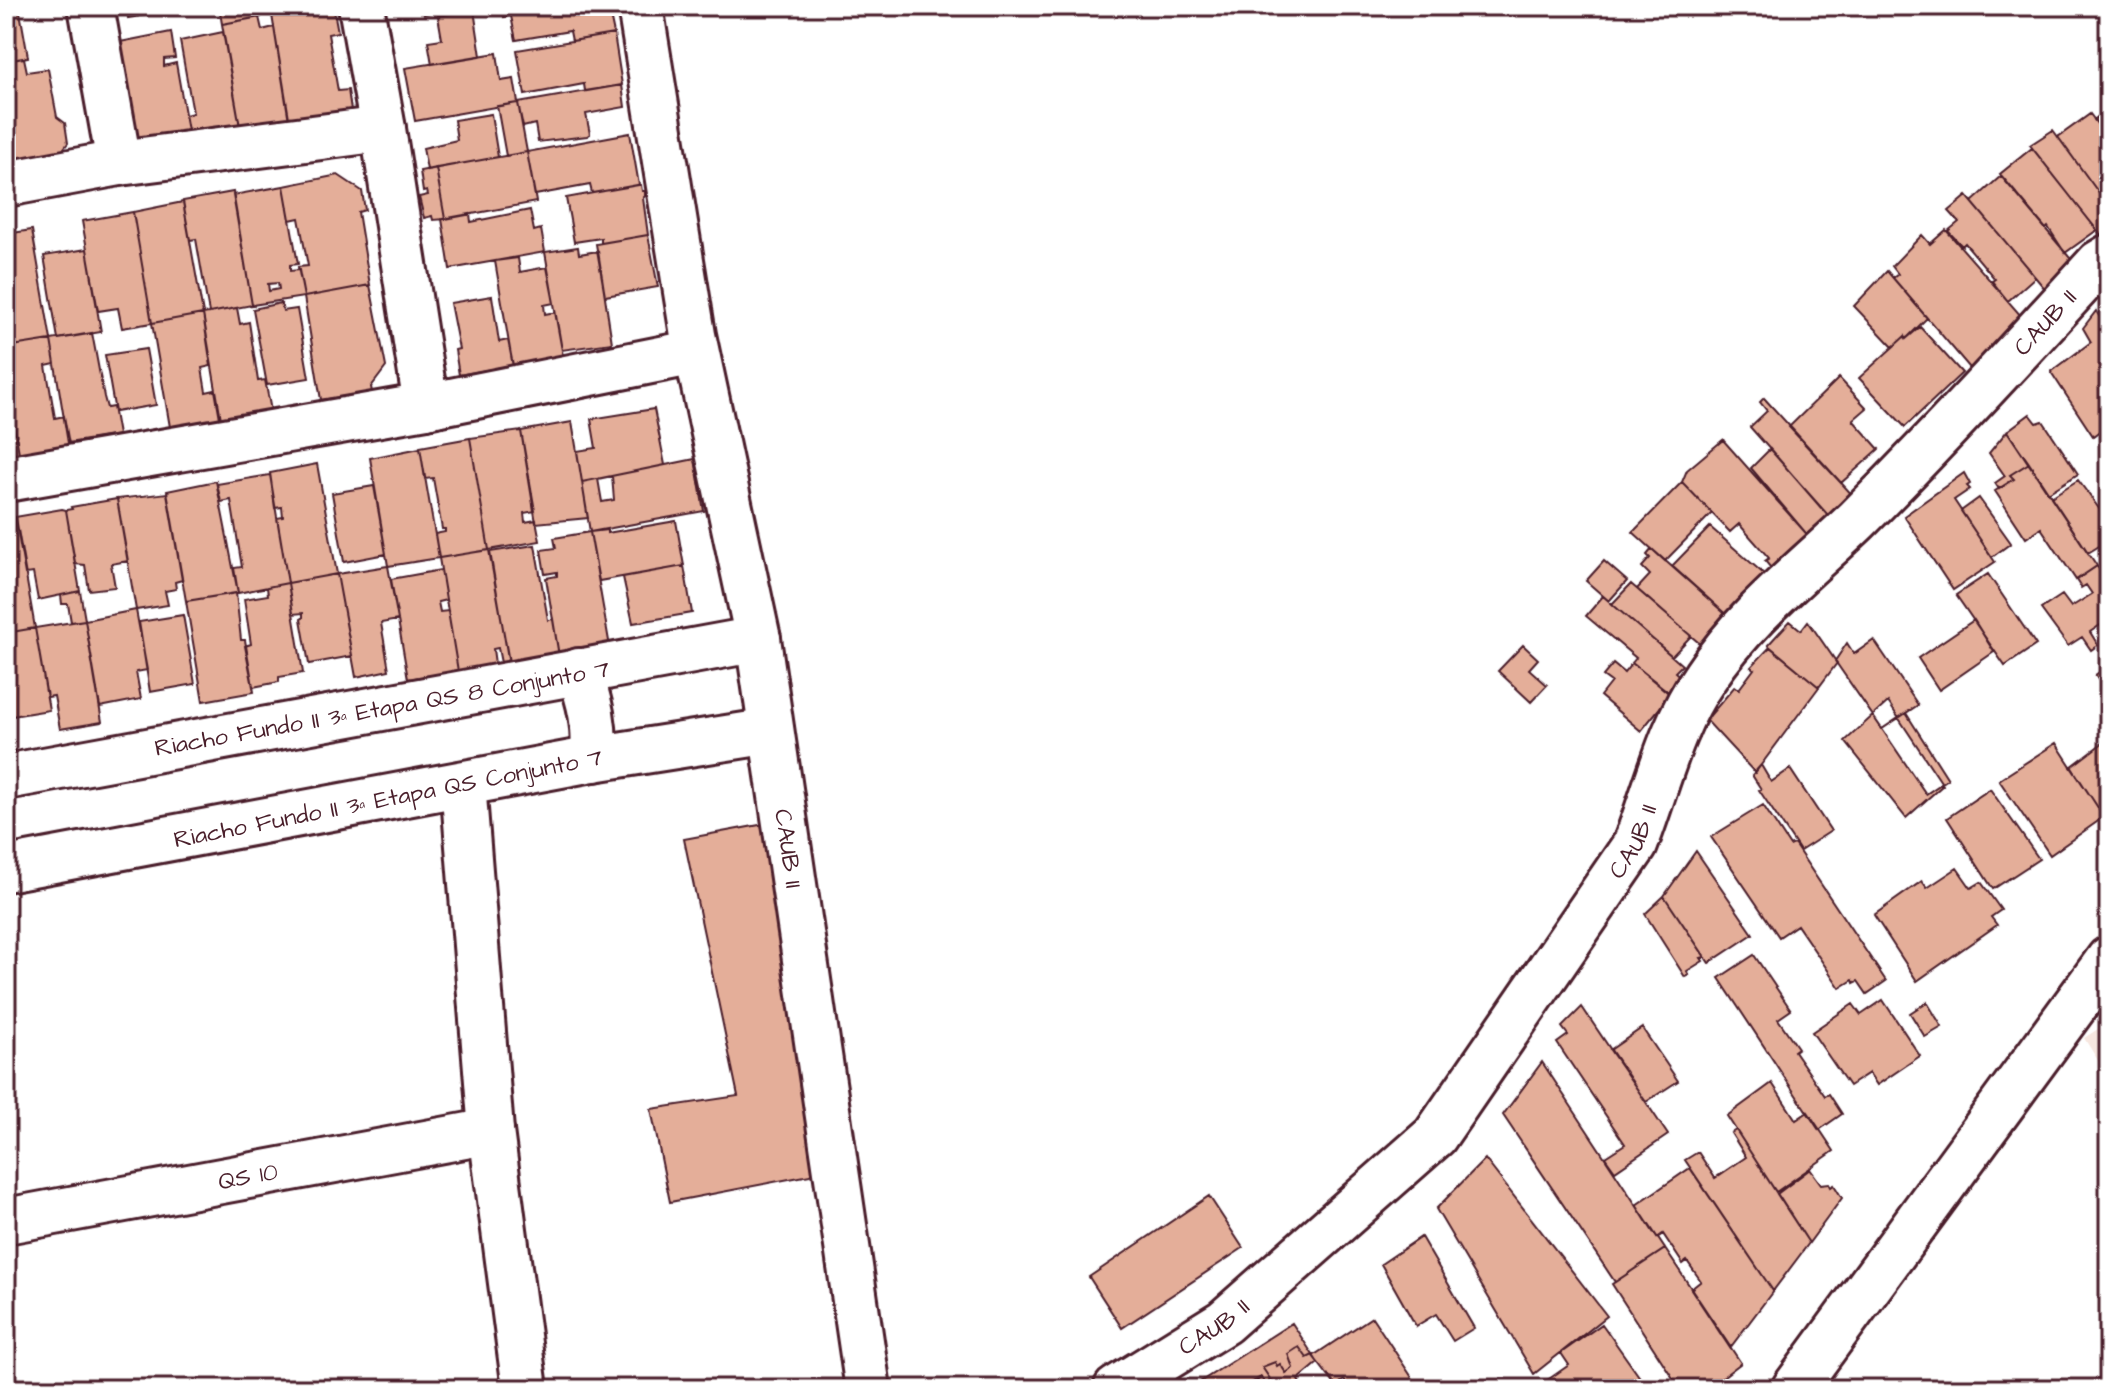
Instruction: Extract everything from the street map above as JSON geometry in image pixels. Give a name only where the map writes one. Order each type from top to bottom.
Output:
[{"type":"street","points":[[91,6],[119,163]]},
{"type":"street","points":[[361,6],[426,406]]},
{"type":"street","name":"CAUB II","points":[[640,6],[696,352],[758,639],[868,1389]]},
{"type":"street","points":[[6,184],[119,163],[383,129]]},
{"type":"street","name":"CAUB II","points":[[1116,1389],[1224,1322],[1435,1136],[1635,845],[1675,730],[1704,677],[1740,631],[1943,432],[2099,263],[2109,257]]},
{"type":"street","points":[[6,479],[426,406],[696,352]]},
{"type":"street","name":"Riacho Fundo II 3ª Etapa QS 8 Conjunto 7","points":[[6,777],[758,639]]},
{"type":"street","points":[[579,671],[591,706],[595,736],[593,759]]},
{"type":"street","name":"Riacho Fundo II 3ª Etapa QS Conjunto 7","points":[[6,869],[593,759],[771,731]]},
{"type":"street","points":[[463,784],[491,1131],[525,1389]]},
{"type":"street","points":[[1794,1389],[2109,959]]},
{"type":"street","name":"QS 10","points":[[6,1221],[491,1131]]},
{"type":"shaded area","points":[[2109,1022],[2109,1078],[2084,1038]]},
{"type":"building","points":[[126,6],[200,6],[128,18]]},
{"type":"building","points":[[219,6],[270,6],[260,8],[261,17],[222,24]]},
{"type":"building","points":[[333,6],[338,32],[328,34],[338,91],[348,90],[351,110],[289,121],[272,15]]},
{"type":"building","points":[[423,6],[469,6],[424,14]]},
{"type":"building","points":[[502,6],[608,6],[614,34],[572,41],[570,31],[516,40],[511,16],[504,17]]},
{"type":"building","points":[[474,10],[481,56],[432,64],[428,41],[442,39],[438,16]]},
{"type":"building","points":[[20,12],[28,57],[6,61],[6,14]]},
{"type":"building","points":[[259,17],[262,30],[274,27],[291,130],[242,138],[222,24]]},
{"type":"building","points":[[171,32],[175,58],[164,59],[164,66],[176,63],[190,142],[137,145],[120,42]]},
{"type":"building","points":[[223,32],[242,138],[191,146],[185,115],[193,113],[180,41]]},
{"type":"building","points":[[614,34],[622,85],[585,91],[584,84],[525,95],[517,50]]},
{"type":"building","points":[[497,53],[501,81],[514,79],[518,103],[415,121],[405,68]]},
{"type":"building","points":[[24,58],[27,72],[48,69],[57,117],[65,123],[68,143],[64,148],[65,158],[14,173],[6,122],[6,61]]},
{"type":"building","points":[[622,85],[625,107],[586,114],[590,134],[587,136],[538,142],[535,124],[523,127],[518,103]]},
{"type":"building","points":[[518,103],[527,152],[506,156],[497,106]]},
{"type":"building","points":[[2109,107],[2109,139],[2094,120]]},
{"type":"building","points":[[491,114],[498,157],[427,170],[423,148],[457,140],[454,120]]},
{"type":"building","points":[[2090,114],[2109,139],[2109,207],[2058,137]]},
{"type":"building","points":[[6,122],[15,176],[6,179]]},
{"type":"building","points":[[2053,130],[2109,207],[2109,235],[2104,239],[2030,145]]},
{"type":"building","points":[[630,133],[639,185],[592,193],[590,185],[535,195],[527,152]]},
{"type":"building","points":[[2032,148],[2097,230],[2065,253],[2048,227],[2046,229],[2000,174]]},
{"type":"building","points":[[527,152],[536,202],[445,219],[436,168]]},
{"type":"building","points":[[436,168],[445,219],[433,220],[432,216],[424,218],[419,197],[428,195],[427,191],[423,192],[420,171]]},
{"type":"building","points":[[338,175],[362,191],[365,210],[358,212],[370,285],[304,297],[298,267],[308,266],[299,218],[290,220],[284,186]]},
{"type":"building","points":[[2001,176],[2075,264],[2046,290],[1972,202]]},
{"type":"building","points":[[637,185],[645,191],[643,198],[648,235],[601,243],[601,238],[574,242],[566,198]]},
{"type":"building","points":[[284,186],[298,264],[290,265],[290,271],[299,270],[304,297],[252,305],[233,195]],"holes":[[[278,283],[279,289],[269,291],[268,284]]]},
{"type":"building","points":[[233,192],[252,305],[209,313],[196,239],[190,240],[183,201]]},
{"type":"building","points":[[1967,196],[2035,277],[2008,301],[1992,281],[1995,279],[1965,243],[1962,246],[1948,231],[1959,222],[1949,211]]},
{"type":"building","points":[[183,202],[203,314],[152,323],[133,212]]},
{"type":"building","points":[[530,210],[534,231],[541,229],[545,252],[450,269],[442,219],[470,214],[471,222]]},
{"type":"building","points":[[133,212],[152,323],[122,328],[118,308],[98,311],[82,221]]},
{"type":"building","points":[[32,230],[51,340],[6,347],[6,234]]},
{"type":"building","points":[[1946,230],[2022,317],[1981,381],[1893,278],[1898,274],[1892,266],[1922,235],[1930,244]]},
{"type":"building","points":[[648,235],[658,287],[605,296],[596,244]]},
{"type":"building","points":[[578,247],[579,254],[598,251],[612,343],[562,350],[545,252]]},
{"type":"building","points":[[87,249],[101,332],[58,339],[44,256]]},
{"type":"building","points":[[518,258],[520,272],[547,267],[554,303],[544,305],[545,314],[555,312],[563,356],[514,373],[495,261]]},
{"type":"building","points":[[1887,271],[1927,318],[1893,347],[1854,306]]},
{"type":"building","points":[[370,285],[386,367],[371,387],[372,392],[321,400],[304,297]]},
{"type":"building","points":[[492,296],[499,342],[508,340],[513,365],[459,375],[455,350],[459,349],[450,303]]},
{"type":"building","points":[[281,303],[283,311],[297,309],[309,378],[267,385],[253,309]]},
{"type":"building","points":[[237,308],[240,324],[249,322],[258,381],[265,380],[272,416],[222,425],[203,314]]},
{"type":"building","points":[[2096,311],[2109,331],[2109,424],[2093,436],[2051,372],[2091,342],[2083,328]]},
{"type":"building","points":[[203,314],[211,366],[202,368],[206,392],[215,390],[220,418],[170,427],[152,323]]},
{"type":"building","points":[[1920,327],[1962,373],[1905,427],[1859,378],[1905,336],[1906,339]]},
{"type":"building","points":[[92,333],[104,397],[107,408],[113,407],[118,435],[68,443],[51,340]]},
{"type":"building","points":[[51,340],[55,364],[46,366],[55,418],[64,416],[70,450],[20,459],[6,380],[6,347]]},
{"type":"building","points":[[146,349],[156,405],[115,412],[105,355]]},
{"type":"building","points":[[1839,378],[1867,408],[1853,420],[1879,449],[1841,483],[1789,427]]},
{"type":"building","points":[[1764,398],[1865,509],[1843,532],[1750,427],[1767,411],[1760,402]]},
{"type":"building","points":[[10,404],[20,458],[6,461],[6,405]]},
{"type":"building","points":[[654,409],[665,465],[582,482],[577,451],[596,448],[591,419]]},
{"type":"building","points":[[2030,414],[2037,423],[2043,421],[2078,474],[2048,493],[2007,431]]},
{"type":"building","points":[[572,422],[588,518],[536,523],[521,431]]},
{"type":"building","points":[[521,431],[535,511],[524,513],[525,522],[536,520],[540,541],[489,550],[470,438]]},
{"type":"building","points":[[2007,431],[2029,463],[2010,475],[2014,479],[1999,489],[1995,483],[2005,476],[1989,453]]},
{"type":"building","points":[[470,438],[489,550],[439,558],[435,534],[445,532],[445,529],[442,529],[433,478],[425,479],[420,447]]},
{"type":"building","points":[[1724,439],[1820,549],[1775,573],[1765,561],[1769,558],[1739,524],[1730,532],[1682,482],[1687,470]]},
{"type":"building","points":[[420,448],[439,558],[388,566],[370,458]]},
{"type":"building","points":[[1770,449],[1841,531],[1821,551],[1751,468]]},
{"type":"building","points":[[695,459],[704,511],[590,532],[582,482]],"holes":[[[612,476],[614,500],[602,502],[598,479]]]},
{"type":"building","points":[[2029,463],[2097,566],[2076,580],[2041,528],[2026,538],[1995,491],[2014,479],[2010,475]]},
{"type":"building","points":[[317,464],[337,574],[288,583],[277,518],[283,517],[282,507],[275,508],[270,473]]},
{"type":"building","points":[[1964,473],[1970,489],[1954,500],[1995,562],[1953,590],[1904,516]]},
{"type":"building","points":[[270,475],[288,583],[238,593],[234,568],[242,567],[231,500],[221,502],[217,484]]},
{"type":"building","points":[[2078,480],[2109,522],[2109,540],[2088,553],[2051,497]]},
{"type":"building","points":[[216,481],[238,593],[186,601],[167,491]]},
{"type":"building","points":[[1682,482],[1712,513],[1665,561],[1633,532]]},
{"type":"building","points":[[374,486],[386,554],[344,562],[332,493]]},
{"type":"building","points":[[167,493],[182,580],[175,582],[176,589],[165,591],[168,605],[136,610],[117,499]]},
{"type":"building","points":[[1979,498],[2011,543],[1992,557],[1961,511]]},
{"type":"building","points":[[117,499],[128,561],[111,564],[115,587],[89,590],[85,565],[75,564],[66,510]]},
{"type":"building","points":[[66,510],[80,591],[38,600],[33,573],[25,574],[15,517]]},
{"type":"building","points":[[16,518],[35,628],[6,633],[6,519]]},
{"type":"building","points":[[676,521],[684,566],[599,581],[590,532],[607,530],[607,533]]},
{"type":"building","points":[[1710,527],[1780,588],[1740,627],[1672,566]]},
{"type":"building","points":[[590,532],[610,647],[559,656],[546,578],[557,576],[557,572],[545,574],[541,550],[556,548],[554,538]]},
{"type":"building","points":[[535,545],[548,620],[553,619],[559,656],[509,664],[490,552]]},
{"type":"building","points":[[1652,549],[1740,627],[1714,656],[1637,589],[1650,575],[1642,567],[1650,558],[1647,555]]},
{"type":"building","points":[[489,550],[509,662],[501,663],[498,648],[493,649],[495,664],[458,671],[439,558]]},
{"type":"building","points":[[1604,561],[1627,581],[1609,601],[1586,581]]},
{"type":"building","points":[[388,566],[398,620],[381,623],[389,670],[356,677],[337,574]]},
{"type":"building","points":[[684,566],[692,613],[633,623],[623,577]]},
{"type":"building","points":[[2097,566],[2109,584],[2109,628],[2105,622],[2090,632],[2098,645],[2091,650],[2082,637],[2068,646],[2041,609],[2062,595],[2071,607],[2092,594],[2086,585],[2081,588],[2076,580]]},
{"type":"building","points":[[2109,567],[2109,584],[2101,572]]},
{"type":"building","points":[[441,570],[446,600],[438,602],[440,612],[448,611],[458,671],[408,679],[391,579]]},
{"type":"building","points":[[337,574],[352,656],[309,664],[301,619],[303,613],[293,614],[288,583]]},
{"type":"building","points":[[1988,574],[2036,645],[2005,666],[1956,595]]},
{"type":"building","points":[[288,583],[303,673],[279,677],[279,682],[253,687],[245,646],[251,644],[244,599],[268,595],[267,587]]},
{"type":"building","points":[[1631,584],[1691,636],[1672,656],[1612,604]]},
{"type":"building","points":[[80,591],[85,620],[71,622],[68,604],[62,604],[61,595]]},
{"type":"building","points":[[236,593],[241,640],[245,640],[254,692],[203,701],[186,601]]},
{"type":"building","points":[[1603,596],[1682,665],[1675,672],[1684,680],[1671,695],[1632,663],[1636,658],[1586,616]]},
{"type":"building","points":[[136,610],[147,670],[136,672],[141,699],[100,707],[85,620]]},
{"type":"building","points":[[183,615],[195,684],[150,692],[139,622]]},
{"type":"building","points":[[85,620],[102,722],[60,729],[54,696],[47,697],[35,628]]},
{"type":"building","points":[[1974,620],[1994,652],[1939,690],[1918,658]]},
{"type":"building","points":[[1790,621],[1801,630],[1808,621],[1837,663],[1819,687],[1768,645]]},
{"type":"building","points":[[35,628],[49,710],[6,717],[6,633]]},
{"type":"building","points":[[1874,640],[1918,705],[1882,729],[1835,661],[1847,643],[1854,654]]},
{"type":"building","points":[[1523,645],[1538,659],[1529,669],[1547,685],[1531,702],[1498,671]]},
{"type":"building","points":[[1770,647],[1819,687],[1755,773],[1706,720],[1735,686],[1739,689],[1754,669],[1751,667]]},
{"type":"building","points":[[1632,663],[1671,694],[1641,731],[1600,696],[1611,682],[1603,676],[1613,664],[1624,673]]},
{"type":"building","points":[[2109,666],[2109,696],[2095,675]]},
{"type":"building","points":[[1888,702],[1943,785],[1906,818],[1845,741]]},
{"type":"building","points":[[1906,713],[1948,779],[1926,794],[1882,729]]},
{"type":"building","points":[[2109,738],[2109,824],[2071,767]]},
{"type":"building","points":[[2056,743],[2104,817],[2050,855],[1999,780]]},
{"type":"building","points":[[1761,765],[1771,782],[1790,769],[1831,831],[1800,851],[1752,775]]},
{"type":"building","points":[[1990,789],[2039,859],[1993,889],[1947,818]]},
{"type":"building","points":[[1763,805],[1790,846],[1794,844],[1886,981],[1867,994],[1858,981],[1854,983],[1853,980],[1840,988],[1797,925],[1779,937],[1711,837]]},
{"type":"building","points":[[765,824],[836,1170],[670,1202],[651,1109],[738,1096],[684,839]]},
{"type":"building","points":[[1696,851],[1753,934],[1709,963],[1664,896]]},
{"type":"building","points":[[1957,868],[1971,888],[1981,882],[2001,910],[1991,917],[1997,925],[1917,981],[1874,915],[1922,881],[1927,888]]},
{"type":"building","points":[[1664,896],[1705,957],[1687,971],[1689,975],[1685,977],[1645,914]]},
{"type":"building","points":[[1754,955],[1791,1010],[1778,1019],[1798,1048],[1794,1051],[1825,1096],[1829,1094],[1842,1114],[1819,1130],[1719,978]]},
{"type":"building","points":[[1883,1000],[1920,1056],[1877,1085],[1869,1073],[1849,1086],[1812,1032],[1853,1004],[1861,1015]]},
{"type":"building","points":[[1927,1002],[1942,1027],[1925,1037],[1910,1013]]},
{"type":"building","points":[[1582,1007],[1668,1135],[1615,1171],[1605,1157],[1625,1144],[1557,1043],[1568,1035],[1562,1027]]},
{"type":"building","points":[[1642,1028],[1678,1081],[1646,1102],[1610,1050]]},
{"type":"building","points":[[1542,1062],[1665,1249],[1615,1282],[1503,1115]]},
{"type":"building","points":[[1772,1083],[1796,1120],[1808,1112],[1834,1151],[1776,1192],[1727,1116]]},
{"type":"building","points":[[1736,1130],[1809,1243],[1773,1291],[1685,1160],[1698,1152],[1715,1178],[1746,1157],[1731,1133]]},
{"type":"building","points":[[1485,1159],[1607,1316],[1534,1374],[1436,1209]]},
{"type":"building","points":[[1690,1168],[1773,1291],[1730,1348],[1691,1289],[1701,1281],[1687,1261],[1683,1264],[1663,1234],[1657,1238],[1636,1205]]},
{"type":"building","points":[[1810,1169],[1821,1184],[1834,1185],[1842,1198],[1809,1243],[1777,1194]]},
{"type":"building","points":[[1209,1196],[1243,1248],[1122,1328],[1089,1277]]},
{"type":"building","points":[[1421,1237],[1474,1328],[1453,1341],[1436,1314],[1416,1326],[1381,1264]]},
{"type":"building","points":[[1665,1249],[1741,1363],[1707,1389],[1680,1389],[1612,1284]]},
{"type":"building","points":[[1372,1317],[1413,1379],[1397,1389],[1350,1389],[1344,1380],[1336,1386],[1313,1356]]},
{"type":"building","points":[[1292,1323],[1313,1355],[1307,1358],[1299,1347],[1295,1349],[1288,1354],[1293,1368],[1286,1373],[1275,1362],[1262,1367],[1272,1382],[1270,1384],[1266,1386],[1261,1377],[1251,1383],[1251,1389],[1189,1389]]},
{"type":"building","points":[[1602,1324],[1648,1389],[1550,1389],[1546,1381],[1569,1365],[1561,1353]]},
{"type":"building","points":[[1299,1347],[1307,1358],[1313,1355],[1318,1363],[1298,1380],[1304,1389],[1263,1389],[1257,1381],[1261,1377],[1266,1386],[1272,1382],[1262,1367],[1275,1362],[1286,1373],[1293,1368],[1288,1354]]}]
